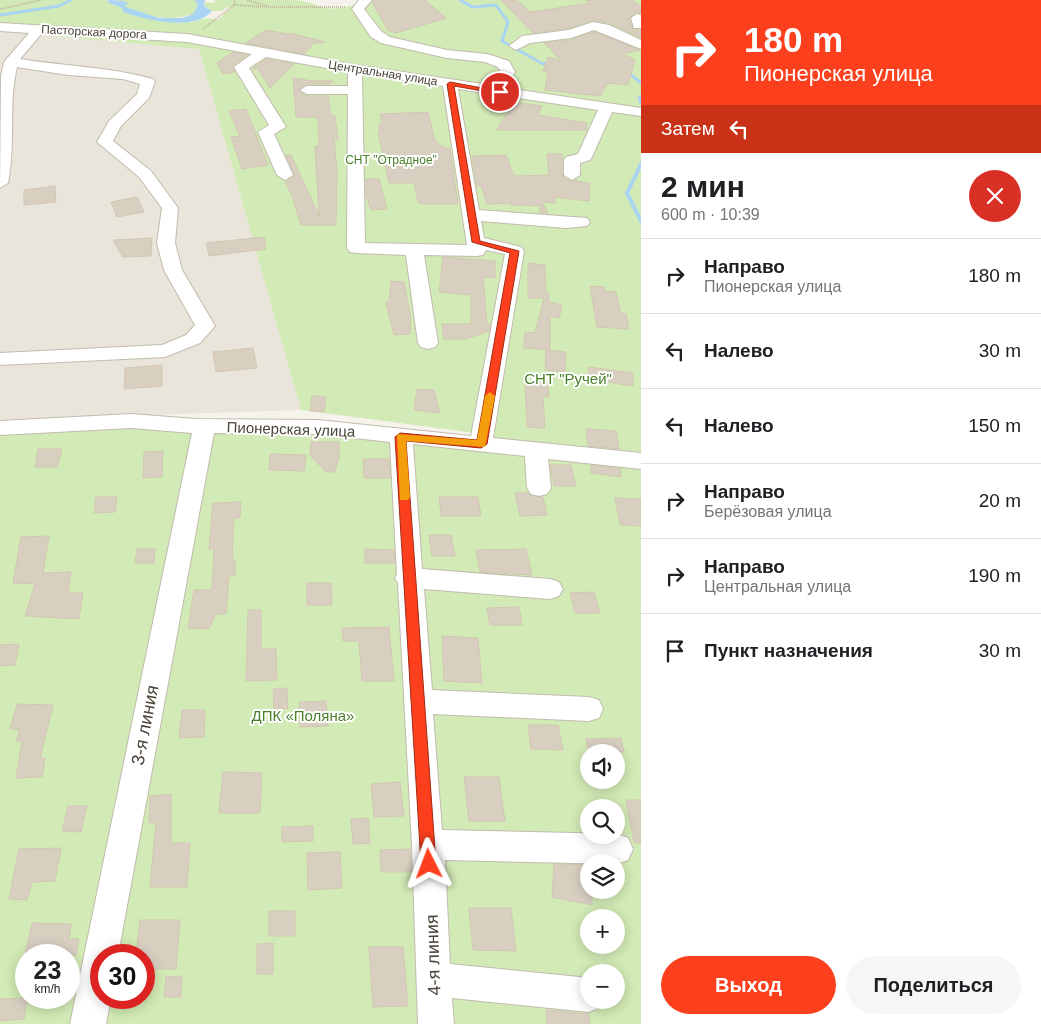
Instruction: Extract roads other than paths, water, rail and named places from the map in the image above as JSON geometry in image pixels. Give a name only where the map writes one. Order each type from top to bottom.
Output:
[{"type":"street","points":[[362,4],[376,34],[386,40],[447,54],[488,58],[501,62],[508,70],[504,79],[483,89]]},
{"type":"street","points":[[613,31],[639,22]]},
{"type":"street","name":"Пасторская дорога","points":[[0,26],[187,38]]},
{"type":"street","points":[[516,46],[527,39],[571,34],[593,26],[613,31],[641,45]]},
{"type":"street","points":[[0,183],[4,168],[1,89],[11,62],[39,30]]},
{"type":"street","name":"Центральная улица","points":[[187,38],[355,69],[429,80],[429,85],[434,87],[442,87],[449,84],[640,112]]},
{"type":"street","points":[[263,53],[241,67],[278,127],[266,132],[285,175]]},
{"type":"street","points":[[0,359],[165,351],[193,339],[205,326],[173,270],[166,243],[170,208],[145,174],[105,142],[114,124],[144,96],[148,82],[124,75],[11,62]]},
{"type":"street","points":[[355,69],[356,248],[477,247],[515,251],[481,444]]},
{"type":"street","points":[[449,84],[477,247]]},
{"type":"street","points":[[307,90],[355,90]]},
{"type":"street","points":[[572,175],[572,160],[584,157],[606,108]]},
{"type":"street","points":[[473,215],[566,223],[580,222]]},
{"type":"street","points":[[414,249],[428,343]]},
{"type":"street","name":"Пионерская улица","points":[[0,428],[130,421],[204,426],[318,427],[641,462]]},
{"type":"street","name":"3-я линия","points":[[88,1024],[204,426]]},
{"type":"street","name":"4-я линия","points":[[400,437],[408,578],[428,845],[436,1024]]},
{"type":"street","points":[[536,450],[539,488]]},
{"type":"street","points":[[408,578],[550,589]]},
{"type":"street","points":[[417,701],[589,709]]},
{"type":"street","points":[[428,845],[617,849]]},
{"type":"street","points":[[434,979],[580,994]]},
{"type":"water","points":[[109,0],[124,1],[129,4],[124,5],[126,7],[159,18],[182,18],[193,14],[198,5],[195,0],[205,0],[204,6],[212,11],[194,21],[182,23],[157,21],[123,12],[122,8],[107,2]]},
{"type":"waterway","points":[[0,15],[59,6],[71,0]]},
{"type":"waterway","points":[[460,0],[472,7],[496,5],[508,22],[502,41],[543,64],[552,62]]},
{"type":"waterway","points":[[626,71],[641,83]]},
{"type":"waterway","points":[[641,96],[639,98],[641,103]]},
{"type":"waterway","points":[[641,164],[627,193],[641,221]]},
{"type":"park label","name":"СНТ \"Отрадное\"","points":[[391,160]]},
{"type":"park label","name":"СНТ \"Ручей\"","points":[[568,378]]},
{"type":"park label","name":"ДПК «Поляна»","points":[[303,715]]}]
